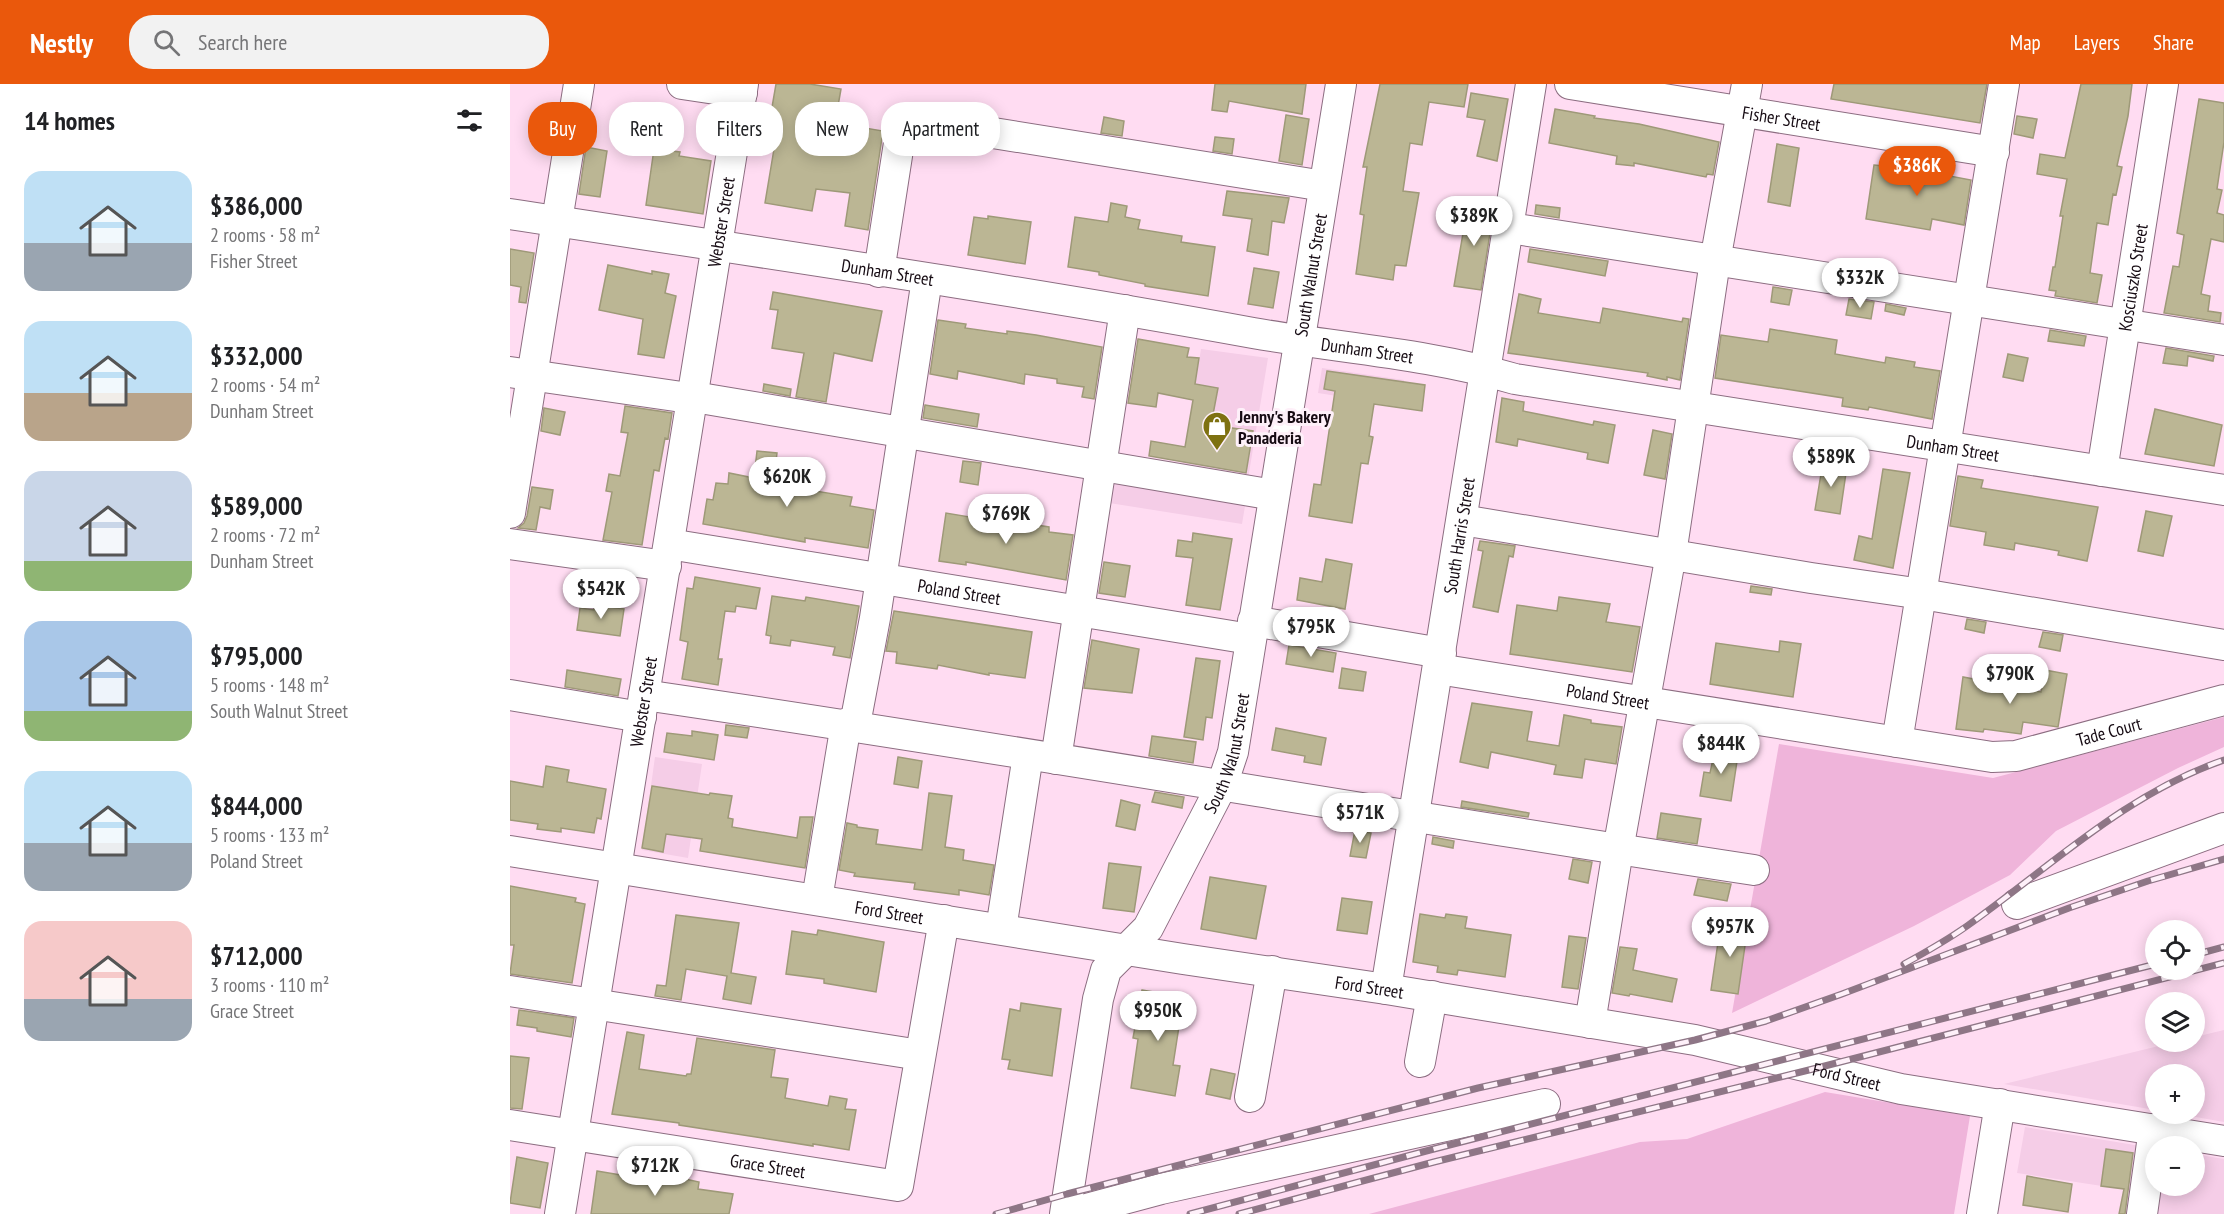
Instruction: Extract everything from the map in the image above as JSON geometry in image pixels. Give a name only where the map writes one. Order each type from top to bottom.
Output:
[{"type":"street","points":[[510,513],[520,373],[557,221],[579,84]]},
{"type":"street","points":[[682,84],[743,88]]},
{"type":"street","name":"South Walnut Street","points":[[1066,1214],[1098,999],[1106,970],[1148,928],[1222,785],[1233,752],[1341,84]]},
{"type":"street","name":"South Harris Street","points":[[1386,989],[1532,84]]},
{"type":"street","name":"Fisher Street","points":[[1570,84],[1994,152]]},
{"type":"street","points":[[1590,1023],[1618,850],[1671,554],[1715,261],[1747,84]]},
{"type":"street","points":[[1897,742],[2004,84]]},
{"type":"street","name":"Kosciuszko Street","points":[[2103,471],[2163,84]]},
{"type":"street","name":"Webster Street","points":[[560,1214],[743,88]]},
{"type":"street","points":[[879,272],[901,130],[904,124],[912,120],[1324,186]]},
{"type":"street","name":"Dunham Street","points":[[510,214],[1125,310],[1299,341],[1486,370],[1515,379],[1694,408],[1946,445],[2224,490]]},
{"type":"street","points":[[1510,228],[2224,340]]},
{"type":"street","points":[[846,724],[856,719],[927,279]]},
{"type":"street","points":[[1001,929],[1080,611],[1125,310]]},
{"type":"street","points":[[520,373],[902,431],[1274,495]]},
{"type":"street","points":[[1462,520],[2224,645]]},
{"type":"street","name":"Poland Street","points":[[510,543],[667,555],[880,579],[1080,611],[1251,630],[1439,661],[1645,702],[1992,757]]},
{"type":"street","points":[[510,696],[846,724],[1618,850],[1754,870]]},
{"type":"street","name":"Tade Court","points":[[1992,757],[2016,756],[2224,700]]},
{"type":"street","points":[[817,899],[846,724]]},
{"type":"street","points":[[2017,904],[2224,828]]},
{"type":"street","name":"Ford Street","points":[[510,851],[1432,996],[1695,1040],[1901,1089],[2224,1141]]},
{"type":"street","points":[[510,991],[920,1055],[944,920]]},
{"type":"street","points":[[1250,1097],[1272,971]]},
{"type":"street","points":[[1420,1062],[1432,996]]},
{"type":"street","name":"Grace Street","points":[[510,1125],[898,1186],[920,1055]]},
{"type":"street","points":[[1066,1214],[1172,1186],[1545,1104]]},
{"type":"street","points":[[1982,1214],[2000,1104]]},
{"type":"street","points":[[2142,1214],[2154,1129]]},
{"type":"shaded area","points":[[1201,349],[1268,358],[1247,485],[1181,473]]},
{"type":"shaded area","points":[[1322,368],[1404,380],[1400,406],[1318,393]]},
{"type":"shaded area","points":[[1107,478],[1246,500],[1242,524],[1103,502]]},
{"type":"shaded area","points":[[2224,717],[2224,747],[2056,831],[2010,875],[1914,926],[1732,1013],[1779,744],[1993,778]]},
{"type":"shaded area","points":[[655,757],[702,764],[688,858],[642,850]]},
{"type":"shaded area","points":[[2224,1030],[2224,1122],[2205,1119],[2205,1064],[2145,1064],[2145,1108],[2004,1084],[2145,1049],[2145,1052],[2205,1052],[2205,1035]]},
{"type":"shaded area","points":[[1825,1092],[1970,1116],[1954,1214],[1369,1214],[1640,1142],[1687,1139]]},
{"type":"shaded area","points":[[2025,1127],[2145,1147],[2141,1192],[2017,1173]]},
{"type":"shaded area","points":[[2205,1156],[2224,1159],[2224,1214],[2147,1214],[2153,1196],[2205,1196]]},
{"type":"building","points":[[776,84],[810,84],[841,89],[839,102],[795,102],[795,156],[869,156],[869,129],[881,131],[868,230],[845,226],[850,193],[816,189],[812,211],[765,203],[773,156],[783,156],[783,102],[773,102]]},
{"type":"building","points":[[1215,84],[1306,84],[1302,114],[1229,101],[1227,112],[1212,110]]},
{"type":"building","points":[[1380,84],[1468,84],[1464,107],[1429,102],[1422,145],[1410,143],[1403,191],[1419,193],[1406,266],[1395,265],[1393,280],[1356,274],[1364,215],[1360,214],[1367,167],[1363,167]]},
{"type":"building","points":[[1834,84],[1987,84],[1980,123],[1831,99]]},
{"type":"building","points":[[2081,84],[2132,84],[2128,116],[2117,166],[2122,167],[2116,195],[2113,194],[2108,225],[2097,223],[2090,273],[2102,275],[2097,303],[2055,296],[2056,291],[2049,290],[2053,267],[2055,267],[2063,216],[2060,216],[2067,179],[2037,174],[2040,154],[2065,158]]},
{"type":"building","points":[[1471,93],[1508,99],[1497,161],[1477,156],[1485,120],[1467,117]]},
{"type":"building","points":[[2199,99],[2224,103],[2224,142],[2217,189],[2222,190],[2217,213],[2224,215],[2224,242],[2211,239],[2201,294],[2210,296],[2208,311],[2221,313],[2220,322],[2164,313],[2173,266],[2179,267],[2184,235],[2177,233]]},
{"type":"building","points":[[1555,109],[1595,116],[1594,118],[1639,124],[1719,142],[1713,175],[1707,174],[1706,177],[1634,163],[1634,166],[1616,164],[1617,156],[1549,143]]},
{"type":"building","points":[[1286,115],[1309,119],[1302,165],[1279,161]]},
{"type":"building","points":[[2017,116],[2037,119],[2033,138],[2014,134]]},
{"type":"building","points":[[1104,117],[1124,121],[1122,136],[1101,133]]},
{"type":"building","points":[[1215,137],[1234,139],[1232,154],[1213,151]]},
{"type":"building","points":[[1777,144],[1799,148],[1790,206],[1768,202]]},
{"type":"building","points":[[597,149],[607,151],[600,197],[579,194],[585,156],[597,156]]},
{"type":"building","points":[[653,156],[679,156],[711,161],[703,214],[646,205]]},
{"type":"building","points":[[1874,165],[1913,169],[1971,180],[1964,225],[1932,219],[1930,230],[1866,219]]},
{"type":"building","points":[[1227,191],[1289,198],[1284,223],[1272,221],[1268,255],[1247,251],[1252,219],[1223,215]]},
{"type":"building","points":[[1111,203],[1127,206],[1125,217],[1140,220],[1138,229],[1182,236],[1181,242],[1215,247],[1208,296],[1145,286],[1145,284],[1099,275],[1099,272],[1068,267],[1075,217],[1108,222]]},
{"type":"building","points":[[1468,204],[1494,208],[1481,290],[1454,286]]},
{"type":"building","points":[[1536,205],[1560,208],[1559,218],[1535,214]]},
{"type":"building","points":[[988,216],[1031,222],[1025,264],[968,255],[974,217],[988,219]]},
{"type":"building","points":[[510,249],[534,253],[526,303],[519,302],[521,287],[510,285]]},
{"type":"building","points":[[1530,249],[1608,261],[1605,276],[1528,262]]},
{"type":"building","points":[[608,265],[652,274],[652,271],[669,274],[665,293],[676,296],[664,358],[638,354],[643,319],[599,310]]},
{"type":"building","points":[[1254,268],[1279,272],[1273,308],[1248,304]]},
{"type":"building","points":[[1773,287],[1792,290],[1789,305],[1771,302]]},
{"type":"building","points":[[773,292],[882,311],[872,361],[834,353],[826,402],[796,397],[804,353],[772,348],[778,310],[770,309]]},
{"type":"building","points":[[1519,294],[1541,299],[1538,313],[1600,323],[1603,308],[1682,322],[1683,318],[1689,319],[1680,380],[1667,377],[1667,380],[1647,376],[1648,373],[1508,353]]},
{"type":"building","points":[[1849,299],[1874,302],[1871,319],[1846,315]]},
{"type":"building","points":[[1886,304],[1906,308],[1904,315],[1885,311]]},
{"type":"building","points":[[938,320],[966,324],[965,328],[1007,334],[1007,331],[1036,335],[1102,347],[1094,399],[1082,397],[1084,387],[1057,383],[1057,379],[1025,374],[1024,384],[958,371],[957,379],[930,374]]},
{"type":"building","points":[[1770,329],[1837,340],[1835,354],[1885,363],[1886,357],[1915,362],[1914,367],[1940,371],[1932,419],[1869,407],[1868,410],[1842,406],[1843,398],[1715,378],[1721,335],[1768,342]]},
{"type":"building","points":[[2050,330],[2086,336],[2084,346],[2048,341]]},
{"type":"building","points":[[1138,339],[1189,348],[1187,357],[1199,358],[1195,384],[1218,388],[1211,425],[1253,431],[1246,473],[1149,456],[1151,441],[1185,447],[1193,400],[1158,393],[1156,407],[1128,403]]},
{"type":"building","points":[[2166,348],[2214,356],[2213,361],[2188,356],[2187,366],[2163,363]]},
{"type":"building","points":[[2008,354],[2028,358],[2023,381],[2003,377]]},
{"type":"building","points":[[1327,371],[1425,385],[1422,411],[1374,404],[1369,436],[1373,437],[1368,464],[1361,463],[1352,523],[1309,516],[1314,484],[1321,485],[1335,391],[1324,389]]},
{"type":"building","points":[[764,384],[791,389],[790,396],[763,391]]},
{"type":"building","points":[[1502,398],[1524,402],[1523,411],[1593,425],[1594,421],[1615,425],[1608,463],[1587,459],[1588,453],[1518,439],[1517,446],[1496,442]]},
{"type":"building","points":[[925,405],[979,414],[977,427],[923,418]]},
{"type":"building","points":[[625,406],[672,413],[659,471],[654,470],[642,545],[603,540],[612,492],[606,491],[609,474],[620,476],[628,433],[621,432]]},
{"type":"building","points":[[544,408],[565,412],[560,435],[541,431]]},
{"type":"building","points":[[2155,409],[2222,425],[2214,466],[2145,454]]},
{"type":"building","points":[[1653,430],[1672,434],[1665,479],[1644,475]]},
{"type":"building","points":[[757,451],[777,453],[775,470],[818,479],[815,491],[852,497],[850,506],[874,510],[868,548],[805,538],[805,542],[703,524],[707,499],[713,500],[716,483],[728,484],[729,473],[754,478]]},
{"type":"building","points":[[963,461],[981,463],[978,485],[960,482]]},
{"type":"building","points":[[1823,462],[1847,466],[1840,514],[1815,510]]},
{"type":"building","points":[[1883,469],[1910,473],[1893,568],[1854,560],[1859,536],[1872,539]]},
{"type":"building","points":[[1958,476],[1983,480],[1981,488],[2098,507],[2087,561],[2058,555],[2059,551],[2015,543],[2014,550],[1984,545],[1986,532],[1950,526]]},
{"type":"building","points":[[532,487],[553,490],[550,509],[540,507],[536,530],[518,528],[527,516]]},
{"type":"building","points":[[2146,511],[2172,516],[2163,556],[2138,551]]},
{"type":"building","points":[[994,512],[1012,515],[1011,521],[1049,527],[1049,532],[1073,535],[1066,580],[966,562],[966,565],[939,561],[946,513],[993,521]]},
{"type":"building","points":[[1193,533],[1232,539],[1220,610],[1186,605],[1193,558],[1176,556],[1178,540],[1192,542]]},
{"type":"building","points":[[1480,541],[1515,546],[1513,557],[1509,556],[1498,612],[1473,607],[1483,551],[1478,550]]},
{"type":"building","points":[[1326,559],[1352,564],[1345,609],[1297,600],[1300,578],[1322,582]]},
{"type":"building","points":[[1104,562],[1130,566],[1125,597],[1099,593]]},
{"type":"building","points":[[695,577],[760,588],[756,609],[736,606],[735,612],[725,611],[718,659],[722,659],[718,685],[682,679],[688,642],[680,640],[687,588],[693,589]]},
{"type":"building","points":[[1751,586],[1772,589],[1771,595],[1750,592]]},
{"type":"building","points":[[772,596],[805,601],[806,597],[859,606],[850,658],[833,655],[835,647],[791,640],[790,646],[770,643],[771,636],[766,635]]},
{"type":"building","points":[[1559,597],[1610,604],[1606,622],[1640,627],[1632,672],[1510,654],[1517,605],[1557,611]]},
{"type":"building","points":[[595,605],[624,609],[620,636],[577,630],[580,608],[594,610]]},
{"type":"building","points":[[894,611],[1032,632],[1025,678],[989,673],[989,675],[938,665],[937,669],[896,663],[897,652],[886,651]]},
{"type":"building","points":[[1967,619],[1986,622],[1984,633],[1965,629]]},
{"type":"building","points":[[2043,632],[2063,635],[2060,651],[2039,647]]},
{"type":"building","points":[[1092,640],[1139,649],[1132,693],[1084,688]]},
{"type":"building","points":[[1780,641],[1801,644],[1793,697],[1710,684],[1716,643],[1779,652]]},
{"type":"building","points":[[1289,645],[1336,653],[1333,672],[1286,664]]},
{"type":"building","points":[[1196,658],[1220,661],[1212,718],[1206,717],[1203,740],[1184,737]]},
{"type":"building","points":[[1342,668],[1366,672],[1363,691],[1339,688]]},
{"type":"building","points":[[567,670],[621,679],[618,696],[565,687]]},
{"type":"building","points":[[2045,670],[2067,674],[2058,727],[2023,722],[2021,734],[1984,729],[1983,732],[1956,729],[1963,677],[2041,692]]},
{"type":"building","points":[[1472,703],[1532,712],[1527,741],[1559,746],[1564,715],[1591,720],[1591,723],[1622,727],[1616,764],[1585,759],[1582,778],[1554,774],[1556,765],[1491,752],[1488,768],[1460,762]]},
{"type":"building","points":[[726,725],[749,728],[747,738],[725,735]]},
{"type":"building","points":[[1276,728],[1326,738],[1321,765],[1304,762],[1305,756],[1272,750]]},
{"type":"building","points":[[692,731],[718,735],[714,760],[664,752],[667,733],[692,736]]},
{"type":"building","points":[[1152,736],[1196,742],[1193,763],[1149,756]]},
{"type":"building","points":[[1719,745],[1739,748],[1731,801],[1700,796],[1704,772],[1710,773],[1713,759],[1717,760]]},
{"type":"building","points":[[898,757],[922,761],[918,788],[894,784]]},
{"type":"building","points":[[546,766],[569,770],[567,782],[606,789],[601,819],[597,818],[594,833],[561,828],[561,832],[537,829],[538,824],[510,820],[510,781],[543,787]]},
{"type":"building","points":[[652,786],[709,795],[710,793],[732,796],[728,818],[733,819],[732,827],[797,838],[800,817],[813,817],[805,868],[700,851],[702,839],[666,834],[663,852],[642,848]]},
{"type":"building","points":[[1155,792],[1184,797],[1182,808],[1152,802]]},
{"type":"building","points":[[929,793],[952,796],[945,847],[964,850],[963,860],[994,865],[989,895],[959,890],[959,895],[914,889],[915,883],[854,876],[855,873],[839,870],[847,823],[878,830],[876,844],[922,850]]},
{"type":"building","points":[[1121,800],[1140,805],[1135,830],[1116,826]]},
{"type":"building","points":[[1462,801],[1529,813],[1528,817],[1461,807]]},
{"type":"building","points":[[1661,813],[1701,819],[1697,844],[1657,838]]},
{"type":"building","points":[[1355,830],[1371,833],[1366,858],[1350,856]]},
{"type":"building","points":[[1433,837],[1454,841],[1453,848],[1432,844]]},
{"type":"building","points":[[1573,859],[1592,862],[1588,883],[1569,879]]},
{"type":"building","points":[[1109,863],[1141,867],[1134,912],[1103,908]]},
{"type":"building","points":[[1210,877],[1266,886],[1256,939],[1201,929]]},
{"type":"building","points":[[1698,879],[1731,884],[1727,901],[1694,895]]},
{"type":"building","points":[[510,886],[576,898],[575,902],[585,904],[572,983],[510,974],[514,945],[510,945]]},
{"type":"building","points":[[1342,898],[1372,902],[1367,934],[1337,930]]},
{"type":"building","points":[[1420,914],[1445,918],[1446,914],[1467,917],[1465,928],[1511,935],[1505,977],[1458,970],[1457,975],[1437,972],[1438,966],[1413,962]]},
{"type":"building","points":[[676,915],[739,923],[731,973],[756,977],[751,1004],[723,999],[727,976],[686,969],[681,1000],[655,996],[657,985],[666,986]]},
{"type":"building","points":[[1721,922],[1748,925],[1738,994],[1711,990]]},
{"type":"building","points":[[818,930],[884,942],[876,992],[824,983],[824,979],[786,974],[792,931],[817,935]]},
{"type":"building","points":[[1569,936],[1586,938],[1578,989],[1562,987]]},
{"type":"building","points":[[1620,947],[1637,949],[1633,970],[1677,979],[1672,1002],[1612,993]]},
{"type":"building","points":[[1142,990],[1189,998],[1185,1021],[1180,1020],[1173,1065],[1180,1066],[1175,1096],[1131,1088],[1138,1039],[1133,1038]]},
{"type":"building","points":[[1021,1003],[1061,1009],[1052,1076],[1008,1069],[1010,1060],[1002,1059],[1010,1009],[1020,1011]]},
{"type":"building","points":[[519,1010],[574,1018],[571,1037],[517,1025]]},
{"type":"building","points":[[627,1032],[644,1035],[639,1069],[686,1076],[691,1074],[697,1038],[775,1050],[771,1077],[788,1079],[785,1098],[828,1106],[830,1096],[847,1099],[845,1109],[856,1110],[849,1150],[612,1114]]},
{"type":"building","points":[[510,1056],[529,1058],[522,1109],[510,1108]]},
{"type":"building","points":[[1211,1069],[1235,1074],[1230,1099],[1206,1094]]},
{"type":"building","points":[[2106,1149],[2133,1153],[2125,1214],[2119,1214],[2124,1189],[2101,1186]]},
{"type":"building","points":[[517,1157],[548,1163],[540,1208],[510,1203]]},
{"type":"building","points":[[597,1171],[674,1184],[676,1177],[699,1182],[698,1189],[733,1194],[729,1214],[591,1214]]},
{"type":"building","points":[[2027,1176],[2072,1184],[2068,1212],[2023,1205]]},
{"type":"railway","points":[[1904,964],[1967,926],[2122,811],[2189,774],[2224,760]]},
{"type":"railway","points":[[996,1214],[1478,1088],[1695,1040],[1766,1021],[2069,908],[2148,881],[2224,859]]},
{"type":"railway","points":[[2205,952],[2224,947]]},
{"type":"railway","points":[[1239,1214],[1434,1162],[1817,1068],[2224,963]]},
{"type":"railway","points":[[1190,1214],[1430,1150],[2145,967]]},
{"type":"place","name":"Jenny's Bakery Panaderia","points":[[1217,452]]}]
